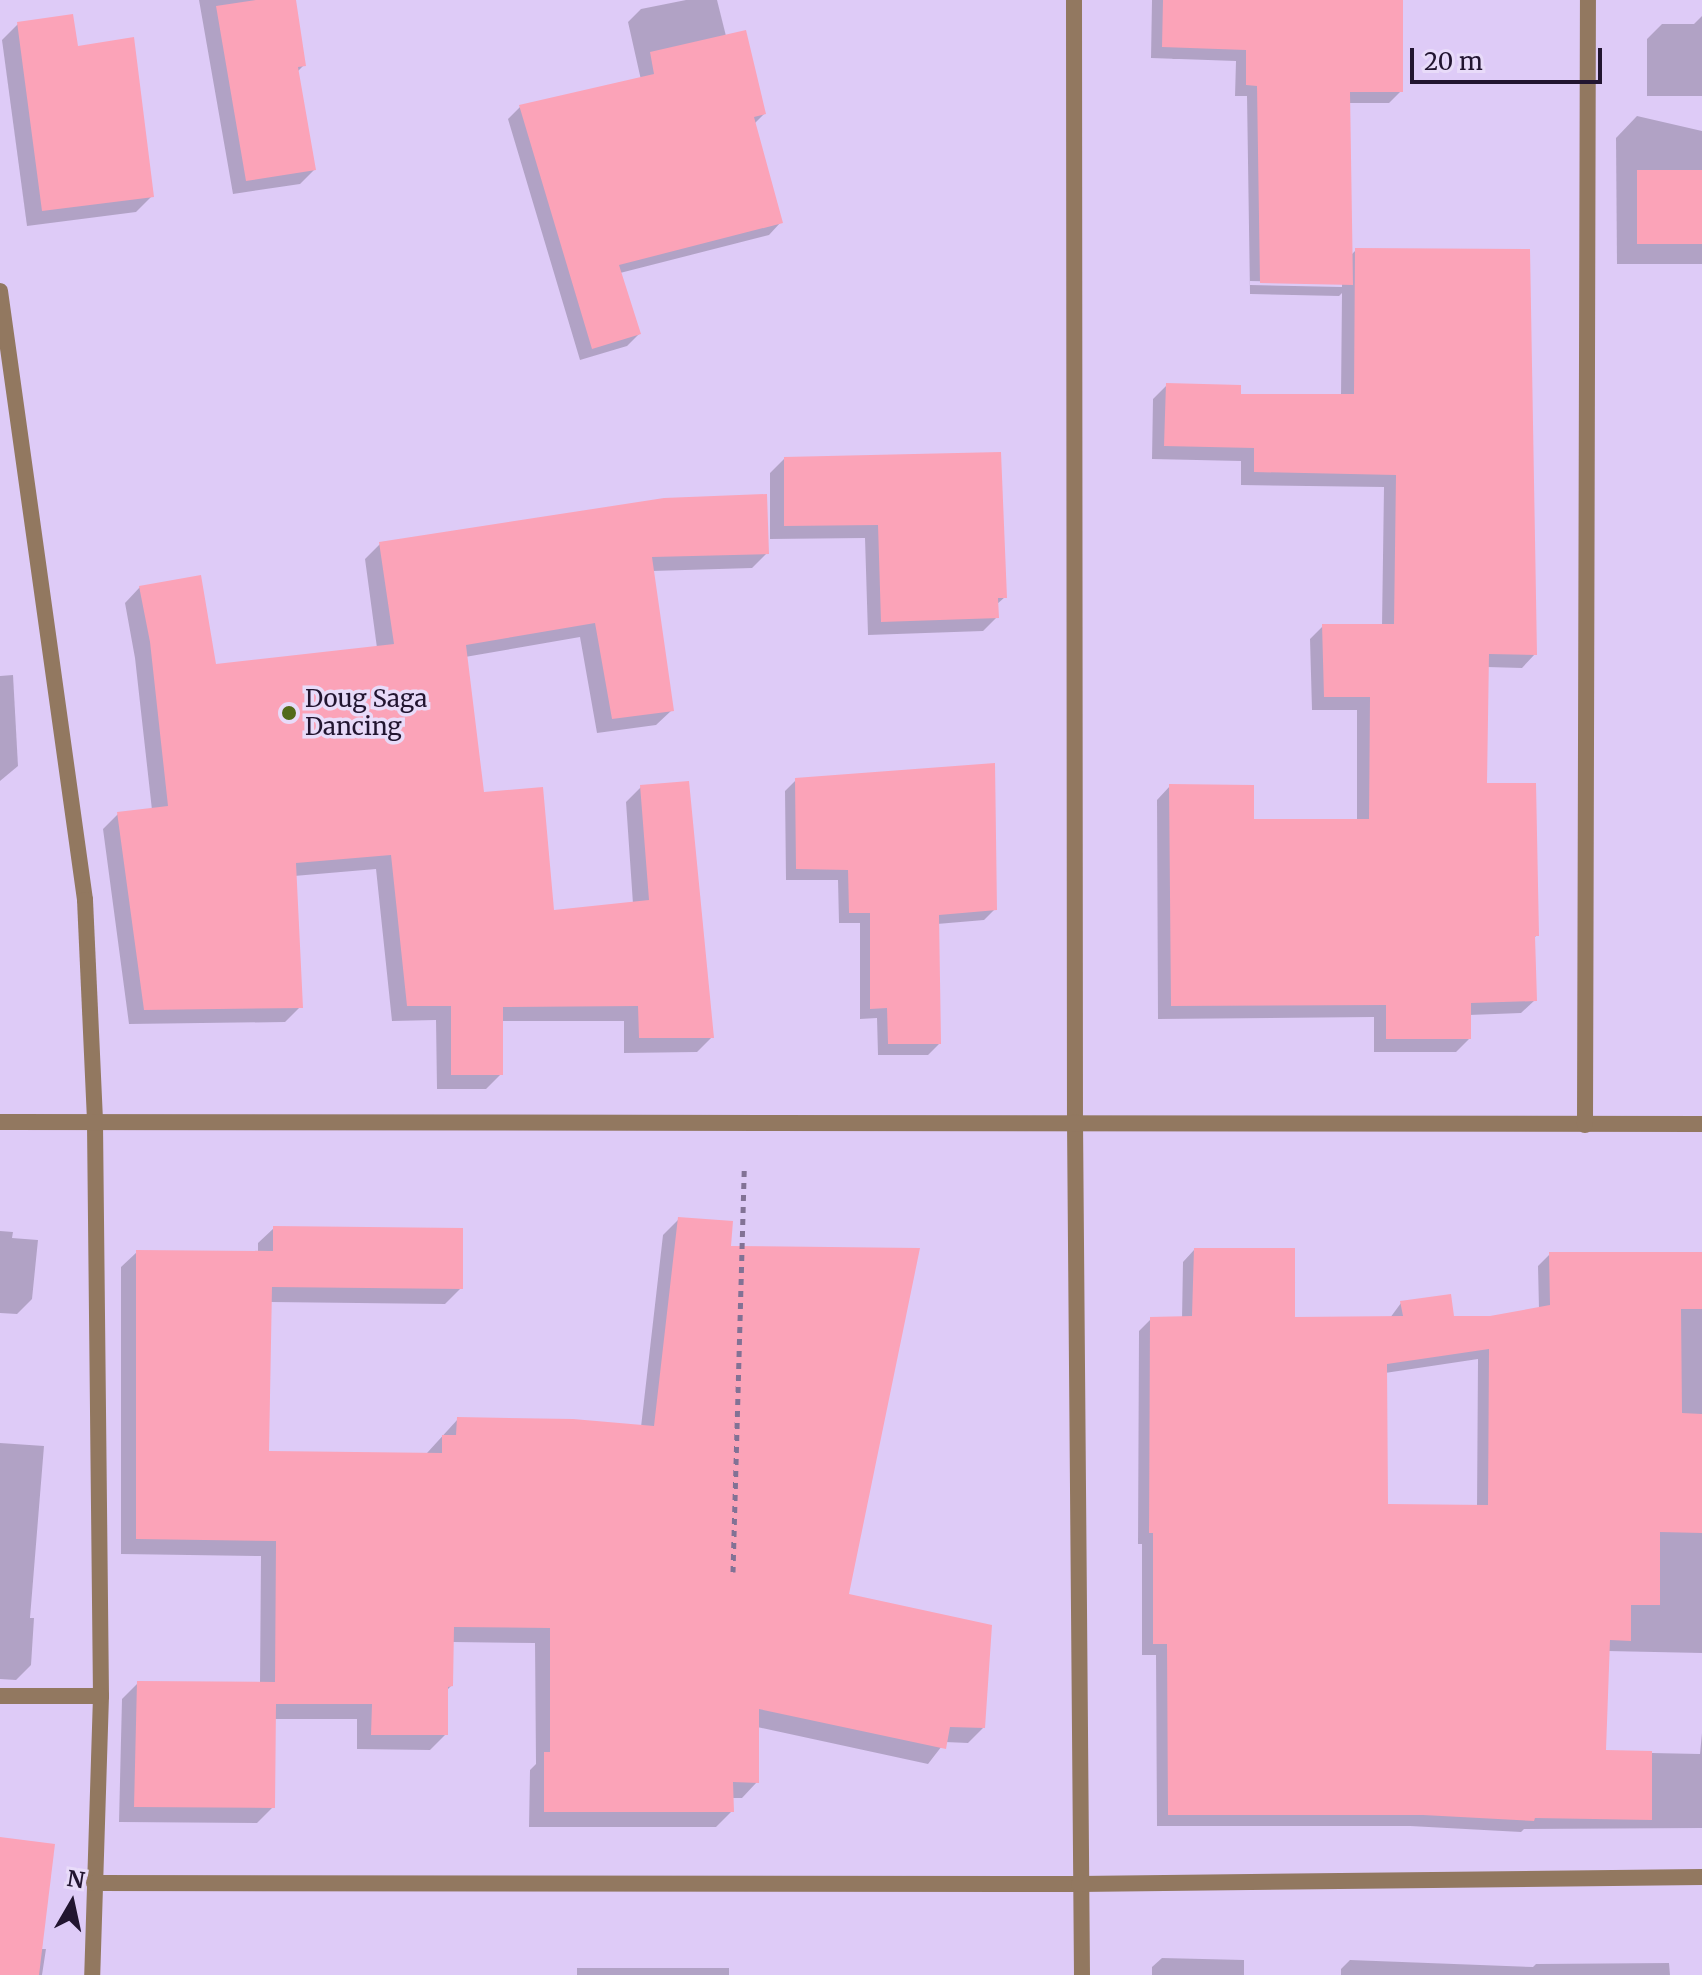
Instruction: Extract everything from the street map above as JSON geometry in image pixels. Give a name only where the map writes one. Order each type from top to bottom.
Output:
[{"type":"street","points":[[1074,0],[1075,1122],[1082,1975]]},
{"type":"street","points":[[1585,1125],[1588,0]]},
{"type":"street","points":[[0,291],[85,900],[95,1124],[101,1696],[92,1975]]},
{"type":"street","points":[[0,1122],[1702,1124]]},
{"type":"street","points":[[0,1696],[101,1696]]},
{"type":"street","points":[[94,1883],[1079,1884],[1702,1877]]},
{"type":"path","points":[[733,1572],[746,1123]]},
{"type":"building","points":[[256,0],[296,0],[306,66],[298,67],[316,170],[246,181],[216,6]]},
{"type":"building","points":[[1163,0],[1403,0],[1403,92],[1350,92],[1353,285],[1260,283],[1257,86],[1246,85],[1246,50],[1162,47]]},
{"type":"building","points":[[73,14],[78,46],[134,37],[154,197],[42,211],[17,22]]},
{"type":"building","points":[[746,30],[766,114],[754,117],[783,223],[619,265],[641,334],[592,349],[519,105],[654,74],[650,52]]},
{"type":"building","points":[[1637,170],[1702,170],[1702,244],[1637,244]]},
{"type":"building","points":[[1355,248],[1530,249],[1537,655],[1489,654],[1487,783],[1536,783],[1537,1001],[1471,1003],[1471,1039],[1386,1039],[1386,1005],[1171,1006],[1169,784],[1254,785],[1254,819],[1369,819],[1370,697],[1324,697],[1322,624],[1394,624],[1396,475],[1254,472],[1254,448],[1164,446],[1166,383],[1241,385],[1241,394],[1354,394]]},
{"type":"building","points":[[1001,452],[1007,598],[998,598],[999,618],[881,622],[878,525],[784,526],[784,457]]},
{"type":"building","points":[[767,494],[769,554],[652,557],[674,711],[612,719],[595,623],[466,645],[484,792],[543,787],[554,910],[649,900],[640,785],[689,781],[714,1038],[639,1038],[638,1006],[503,1007],[503,1075],[451,1075],[451,1006],[407,1006],[391,855],[296,863],[303,1008],[144,1010],[117,812],[168,806],[150,642],[139,586],[201,575],[216,664],[394,644],[379,542],[664,498]]},
{"type":"building","points":[[995,763],[997,910],[939,915],[941,1044],[888,1044],[887,1008],[870,1009],[870,913],[849,913],[848,870],[796,869],[795,778]]},
{"type":"building","points":[[678,1217],[733,1221],[731,1246],[920,1248],[849,1594],[992,1625],[985,1728],[950,1727],[946,1749],[759,1709],[759,1783],[733,1782],[734,1812],[544,1812],[544,1752],[550,1752],[550,1628],[454,1627],[453,1686],[448,1687],[448,1735],[371,1735],[372,1704],[276,1704],[275,1808],[134,1807],[137,1681],[275,1682],[276,1541],[136,1539],[136,1250],[273,1251],[273,1226],[463,1228],[463,1289],[272,1287],[269,1451],[442,1453],[442,1435],[456,1435],[457,1417],[573,1419],[654,1426]]},
{"type":"building","points":[[1194,1248],[1295,1248],[1295,1317],[1403,1316],[1400,1301],[1451,1294],[1454,1316],[1490,1316],[1550,1305],[1549,1252],[1702,1252],[1702,1309],[1681,1309],[1682,1413],[1702,1414],[1702,1533],[1660,1532],[1660,1605],[1631,1605],[1631,1641],[1610,1640],[1606,1750],[1652,1751],[1652,1820],[1535,1818],[1534,1821],[1423,1815],[1168,1815],[1167,1644],[1153,1644],[1153,1533],[1149,1533],[1150,1317],[1192,1316]],"holes":[[[1489,1349],[1488,1505],[1388,1504],[1387,1364]]]},
{"type":"building","points":[[0,1837],[55,1844],[39,1975],[0,1975]]},
{"type":"place","name":"Doug Saga Dancing","points":[[289,713]]}]
